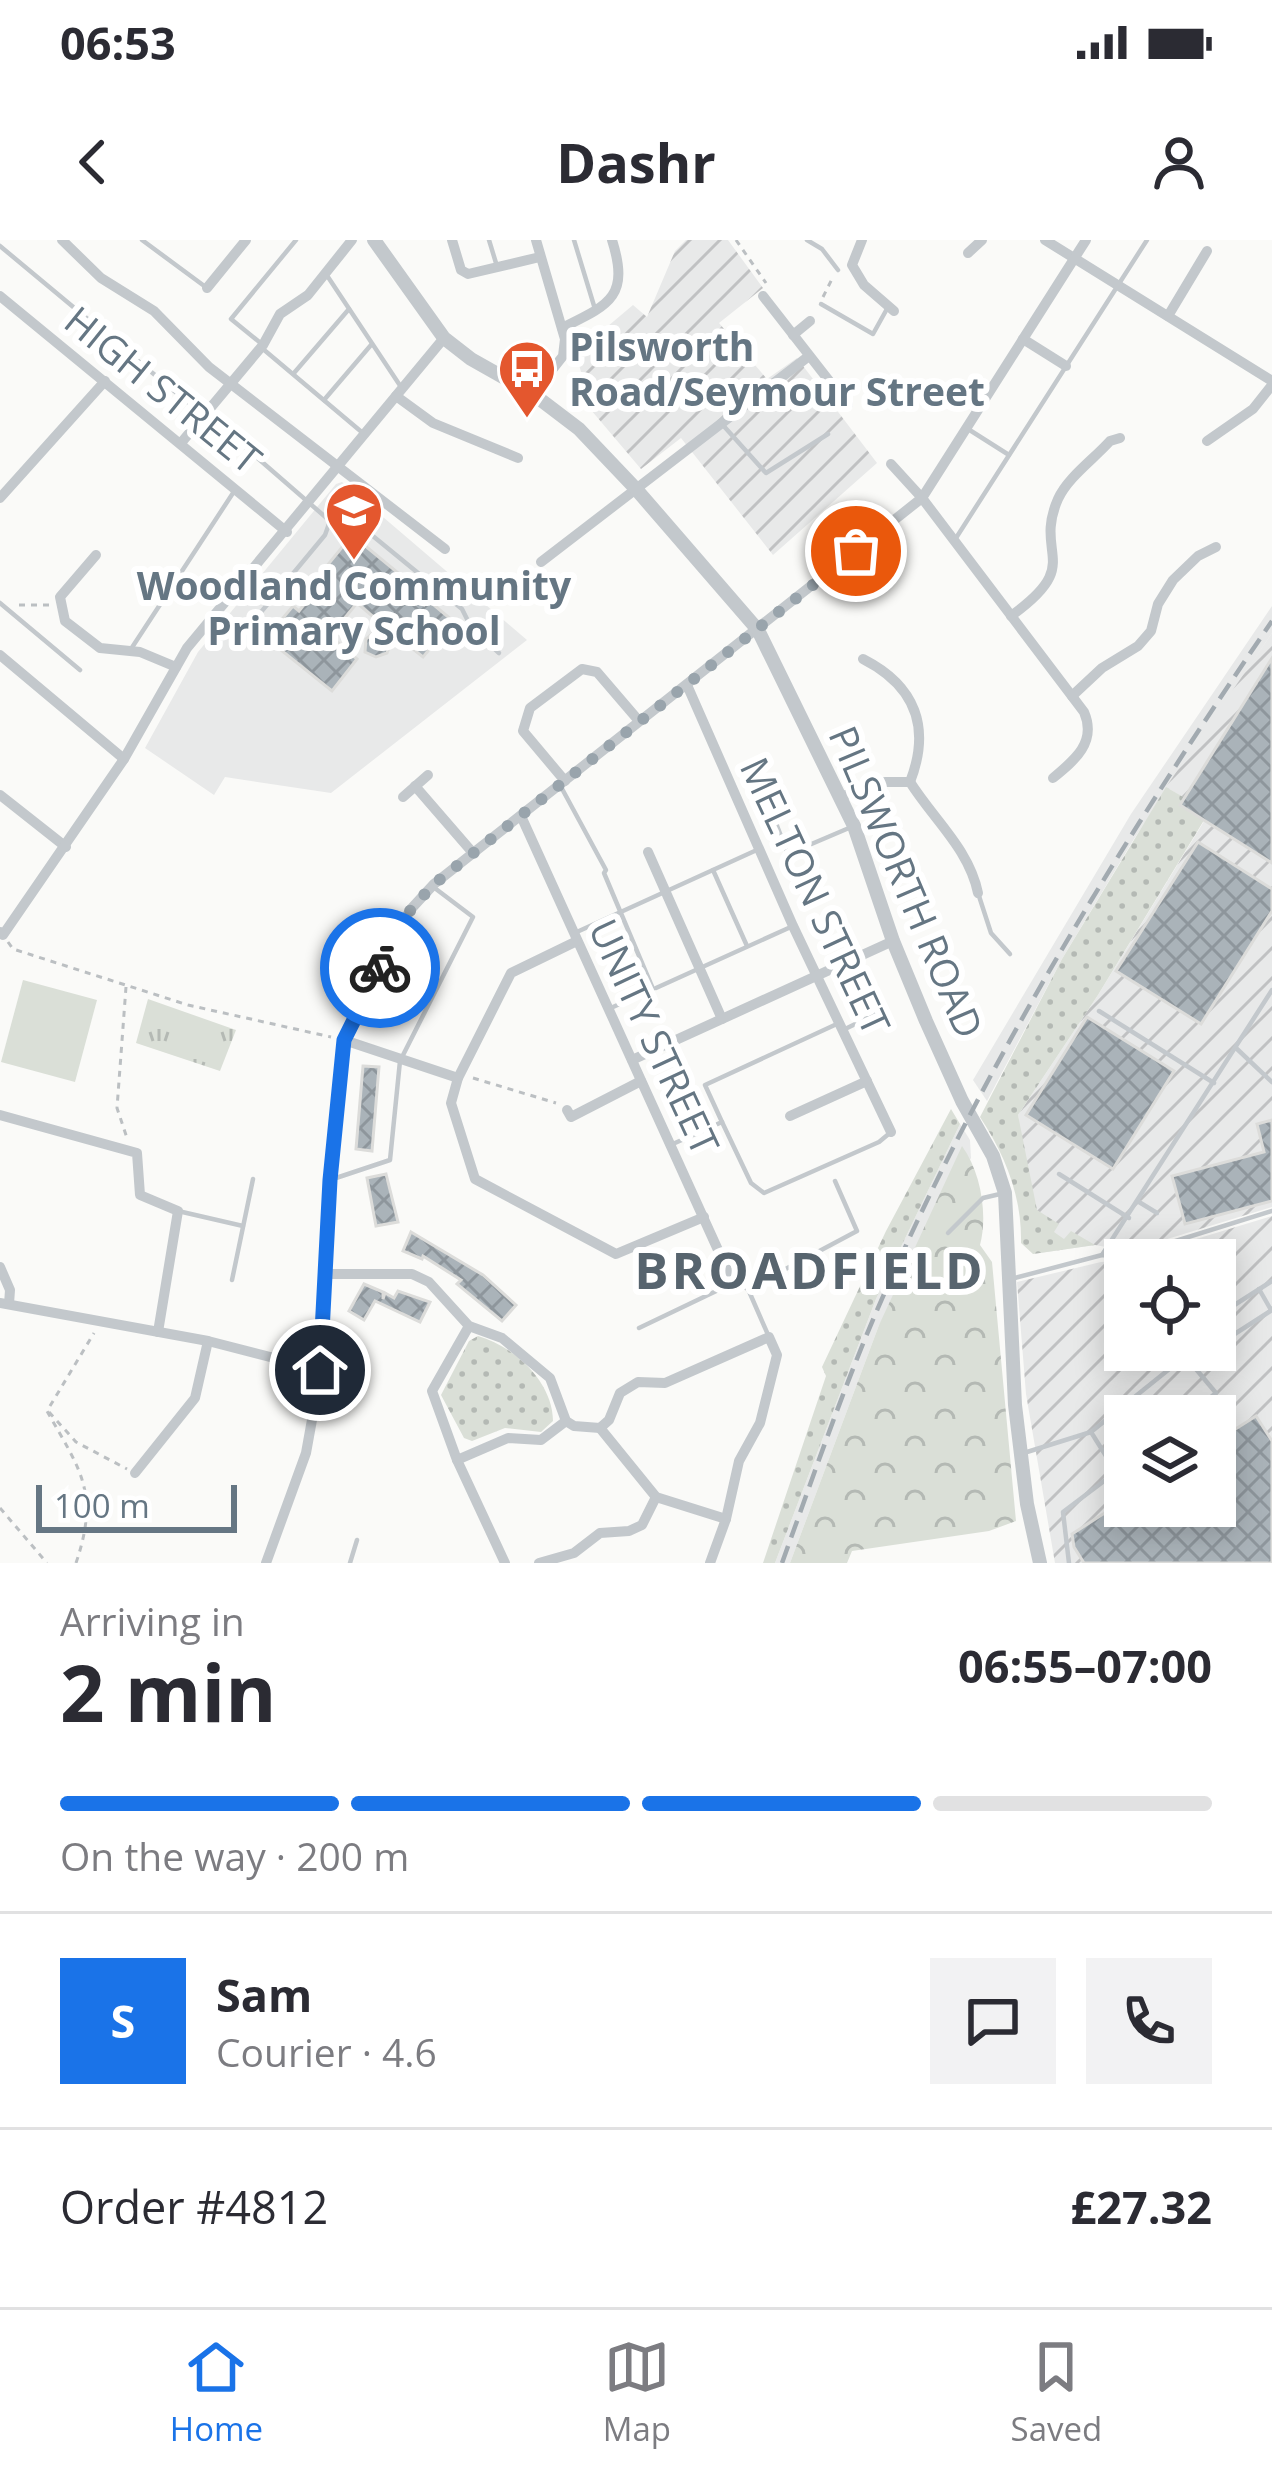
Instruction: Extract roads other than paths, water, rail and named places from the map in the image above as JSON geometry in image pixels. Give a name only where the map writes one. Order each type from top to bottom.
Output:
[{"type":"street","points":[[62,240],[101,278],[154,311],[209,367],[446,549]]},
{"type":"street","points":[[206,288],[246,240]]},
{"type":"street","points":[[182,443],[262,346],[280,314],[308,295],[352,240]]},
{"type":"street","name":"PILSWORTH ROAD","points":[[374,240],[444,338],[579,429],[758,630],[854,826],[893,940],[962,1101],[993,1156],[1005,1193],[1015,1405],[1040,1563]]},
{"type":"street","points":[[452,240],[461,270],[468,274],[541,257]]},
{"type":"street","points":[[533,394],[562,356],[562,328],[536,240]]},
{"type":"street","points":[[562,328],[596,312],[615,291],[621,269],[612,240]]},
{"type":"street","points":[[862,240],[852,266],[864,285],[891,308]]},
{"type":"street","points":[[968,253],[982,240]]},
{"type":"street","points":[[1046,240],[1272,382],[1253,409],[1208,441]]},
{"type":"street","points":[[266,1563],[306,1453],[320,1370],[323,1274],[344,1040],[398,932],[432,886],[922,498],[1086,240]]},
{"type":"street","points":[[1168,316],[1207,251]]},
{"type":"street","name":"HIGH STREET","points":[[0,296],[287,532]]},
{"type":"street","points":[[763,296],[848,405]]},
{"type":"street","points":[[793,335],[810,321]]},
{"type":"street","points":[[2,934],[124,759],[176,667],[213,617],[444,338]]},
{"type":"street","points":[[1023,339],[1066,366]]},
{"type":"street","points":[[541,562],[808,356]]},
{"type":"street","points":[[0,498],[105,381]]},
{"type":"street","points":[[399,392],[433,423],[518,458]]},
{"type":"street","points":[[1011,616],[1039,594],[1053,574],[1051,529],[1060,495],[1110,441],[1120,438]]},
{"type":"street","points":[[891,464],[922,498],[1088,722],[1089,737],[1080,752],[1053,778]]},
{"type":"street","points":[[1072,696],[1102,668],[1138,646],[1151,631],[1158,604],[1173,580],[1198,556],[1216,547]]},
{"type":"street","points":[[96,555],[60,596],[65,620],[100,648],[130,650],[176,667]]},
{"type":"street","points":[[0,655],[124,759]]},
{"type":"street","points":[[863,659],[898,683],[915,712],[921,753],[910,782]]},
{"type":"street","points":[[562,783],[524,731],[530,708],[582,669],[597,672],[639,721]]},
{"type":"street","name":"MELTON STREET","points":[[687,685],[793,926],[892,1132]]},
{"type":"street","points":[[403,797],[428,775]]},
{"type":"street","points":[[840,797],[885,782],[910,782]]},
{"type":"street","points":[[910,782],[967,857],[978,893]]},
{"type":"street","points":[[415,786],[472,853]]},
{"type":"street","points":[[0,795],[65,847]]},
{"type":"street","name":"UNITY STREET","points":[[520,816],[733,1283]]},
{"type":"street","points":[[648,852],[722,1018]]},
{"type":"street","points":[[575,937],[512,973],[459,1076],[451,1103],[476,1179],[616,1254],[704,1217]]},
{"type":"street","points":[[632,1060],[893,940]]},
{"type":"street","points":[[344,1040],[459,1076]]},
{"type":"street","points":[[567,1110],[571,1117],[641,1081]]},
{"type":"street","points":[[790,1116],[867,1081]]},
{"type":"street","points":[[0,1115],[137,1153],[140,1195],[178,1211],[158,1332]]},
{"type":"street","points":[[0,1267],[10,1290],[5,1304],[208,1341],[320,1370]]},
{"type":"street","points":[[323,1274],[412,1274],[443,1294],[469,1326],[502,1338],[550,1378],[566,1421],[601,1428],[656,1497],[726,1519]]},
{"type":"street","points":[[469,1326],[431,1391],[505,1563]]},
{"type":"street","points":[[601,1428],[620,1393],[638,1382],[665,1383],[769,1337],[776,1355],[760,1423],[739,1461],[710,1563]]},
{"type":"street","points":[[135,1473],[195,1398],[208,1341]]},
{"type":"street","points":[[457,1460],[508,1438],[541,1440],[566,1421]]},
{"type":"street","points":[[539,1563],[574,1553],[601,1533],[629,1532],[642,1525],[656,1497]]},
{"type":"lane","points":[[142,240],[206,288]]},
{"type":"lane","points":[[296,240],[231,319],[364,434]]},
{"type":"lane","points":[[489,240],[497,268]]},
{"type":"lane","points":[[574,240],[596,312]]},
{"type":"lane","points":[[808,240],[838,270]]},
{"type":"lane","points":[[953,541],[1147,240]]},
{"type":"lane","points":[[0,246],[330,521],[357,523],[462,609],[471,627],[499,653]]},
{"type":"lane","points":[[324,273],[399,392]]},
{"type":"lane","points":[[821,304],[873,334],[891,308]]},
{"type":"lane","points":[[293,374],[350,309]]},
{"type":"lane","points":[[324,400],[371,345]]},
{"type":"lane","points":[[721,423],[766,473],[827,434]]},
{"type":"lane","points":[[968,430],[1011,456]]},
{"type":"lane","points":[[130,650],[236,489]]},
{"type":"lane","points":[[213,617],[230,631],[248,628],[325,535],[330,521]]},
{"type":"lane","points":[[0,603],[80,670]]},
{"type":"lane","points":[[562,783],[606,870],[653,988]]},
{"type":"lane","points":[[766,800],[788,854],[854,826]]},
{"type":"lane","points":[[575,937],[759,849]]},
{"type":"lane","points":[[713,870],[747,946]]},
{"type":"lane","points":[[330,1180],[389,1160],[400,1061],[473,916],[432,886]]},
{"type":"lane","points":[[978,893],[991,933],[1010,954]]},
{"type":"lane","points":[[607,1009],[793,926]]},
{"type":"lane","points":[[856,958],[876,1014],[705,1085],[751,1184],[764,1193],[892,1132]]},
{"type":"lane","points":[[1102,1255],[1271,992]]},
{"type":"lane","points":[[1100,1011],[1214,1083]]},
{"type":"lane","points":[[1236,1048],[1272,1082]]},
{"type":"lane","points":[[671,1145],[722,1122]]},
{"type":"lane","points":[[1059,1174],[1129,1218]]},
{"type":"lane","points":[[232,1280],[253,1179]]},
{"type":"lane","points":[[748,1289],[856,1231],[835,1181]]},
{"type":"lane","points":[[948,1233],[982,1198],[1005,1193]]},
{"type":"lane","points":[[1139,1202],[1157,1213]]},
{"type":"lane","points":[[178,1211],[243,1226]]},
{"type":"lane","points":[[1011,1279],[1102,1255],[1121,1258],[1272,1211]]},
{"type":"lane","points":[[1236,1304],[1272,1281]]},
{"type":"lane","points":[[638,1328],[733,1283],[748,1289],[769,1337]]},
{"type":"lane","points":[[1236,1333],[1272,1310],[1259,1289]]},
{"type":"lane","points":[[1021,1454],[1091,1432],[1166,1371]]},
{"type":"lane","points":[[1197,1371],[1215,1395]]},
{"type":"lane","points":[[1069,1563],[1063,1512],[1117,1472],[1091,1432]]},
{"type":"lane","points":[[350,1563],[357,1540]]},
{"type":"railway","points":[[782,1563],[877,1309],[975,1104],[1117,858],[1272,621]]},
{"type":"place","name":"Pilsworth Road/Seymour Street","points":[[527,420]]},
{"type":"place","name":"Woodland Community Primary School","points":[[354,562]]},
{"type":"district","name":"BROADFIELD","points":[[810,1271]]}]
